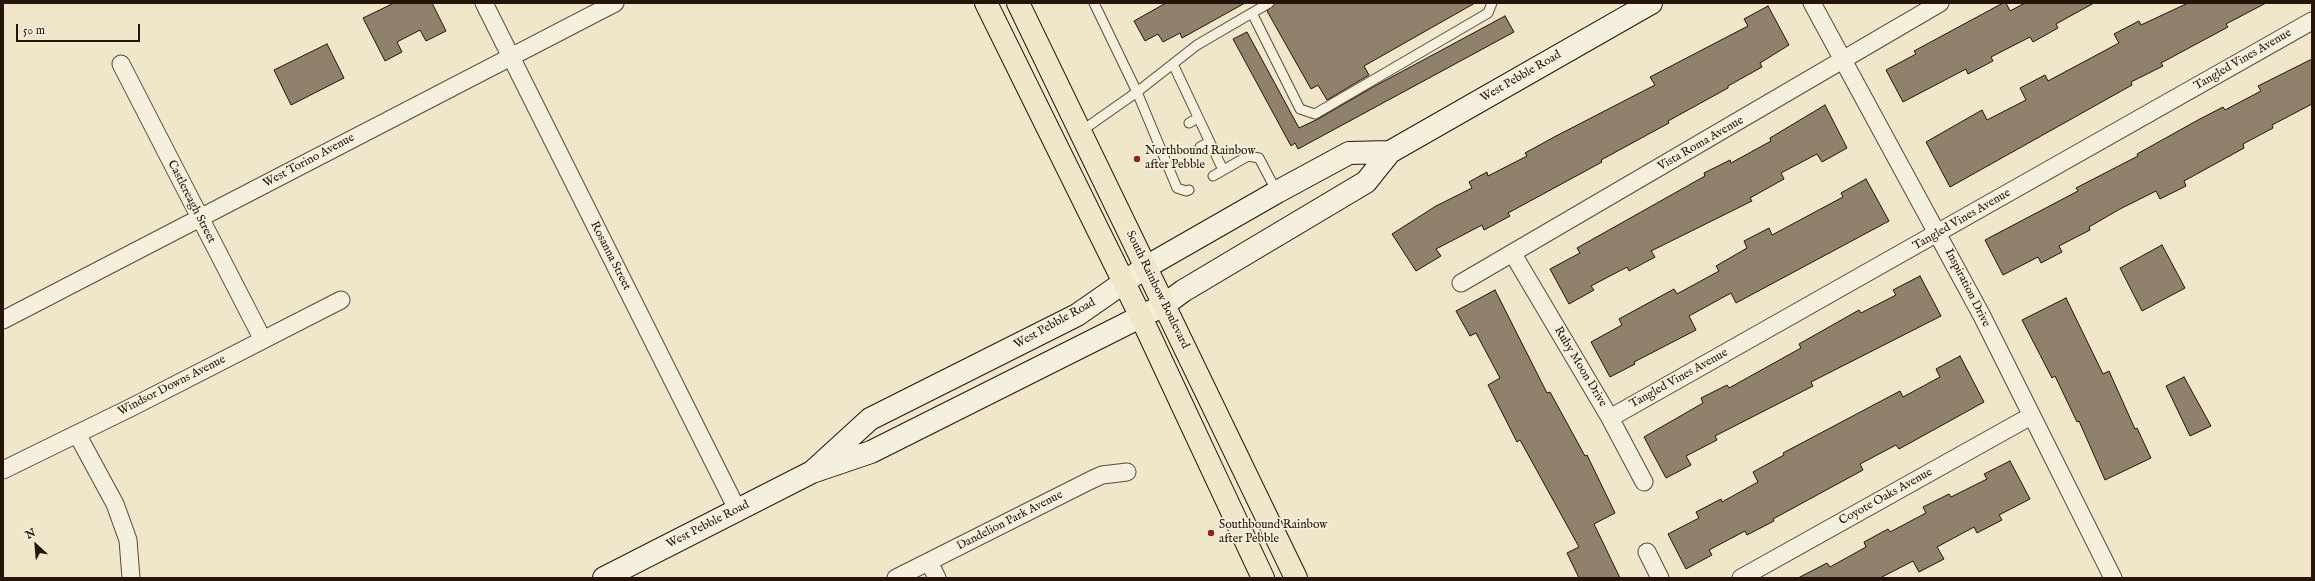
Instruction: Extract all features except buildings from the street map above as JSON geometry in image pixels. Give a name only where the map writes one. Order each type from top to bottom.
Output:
[{"type":"main road","points":[[986,3],[1141,317],[1263,578]]},
{"type":"main road","name":"South Rainbow Boulevard","points":[[1022,5],[1080,132],[1296,578]]},
{"type":"street","name":"Rosanna Street","points":[[484,3],[737,509]]},
{"type":"street","name":"West Torino Avenue","points":[[3,320],[614,3]]},
{"type":"street","name":"West Pebble Road","points":[[604,578],[812,472],[871,452],[1164,305],[1184,291],[1366,182],[1390,152],[1651,3]]},
{"type":"street","name":"Inspiration Drive","points":[[1812,3],[1939,234],[2113,578]]},
{"type":"street","name":"Vista Roma Avenue","points":[[1461,283],[1513,254],[1940,3]]},
{"type":"street","name":"Tangled Vines Avenue","points":[[1610,418],[1939,234],[2312,20]]},
{"type":"street","name":"Castlereagh Street","points":[[121,64],[263,340]]},
{"type":"street","name":"West Pebble Road","points":[[812,472],[870,419],[1077,314],[1146,267],[1277,192],[1349,153],[1390,152]]},
{"type":"street","name":"Ruby Moon Drive","points":[[1513,254],[1610,418],[1644,482]]},
{"type":"street","name":"Windsor Downs Avenue","points":[[3,470],[341,300]]},
{"type":"street","name":"Coyote Oaks Avenue","points":[[1741,578],[2031,416]]},
{"type":"street","points":[[77,434],[116,504],[128,540],[131,578]]},
{"type":"street","name":"Dandelion Park Avenue","points":[[896,578],[1091,480],[1102,475],[1127,472]]},
{"type":"street","points":[[1647,552],[1660,578]]},
{"type":"street","points":[[928,562],[937,578]]},
{"type":"lane","points":[[1094,3],[1170,162],[1177,188],[1186,192],[1189,190]]},
{"type":"lane","points":[[1080,132],[1137,92],[1197,45],[1269,3]]},
{"type":"lane","points":[[1252,13],[1300,110],[1315,114],[1488,13],[1492,3]]},
{"type":"lane","points":[[1173,64],[1223,170]]},
{"type":"lane","points":[[1189,123],[1198,118]]},
{"type":"lane","points":[[1200,147],[1209,142]]},
{"type":"lane","points":[[1213,176],[1248,156],[1259,158],[1277,192]]},
{"type":"place","name":"Northbound Rainbow after Pebble","points":[[1137,159]]},
{"type":"place","name":"Southbound Rainbow after Pebble","points":[[1211,533]]}]
